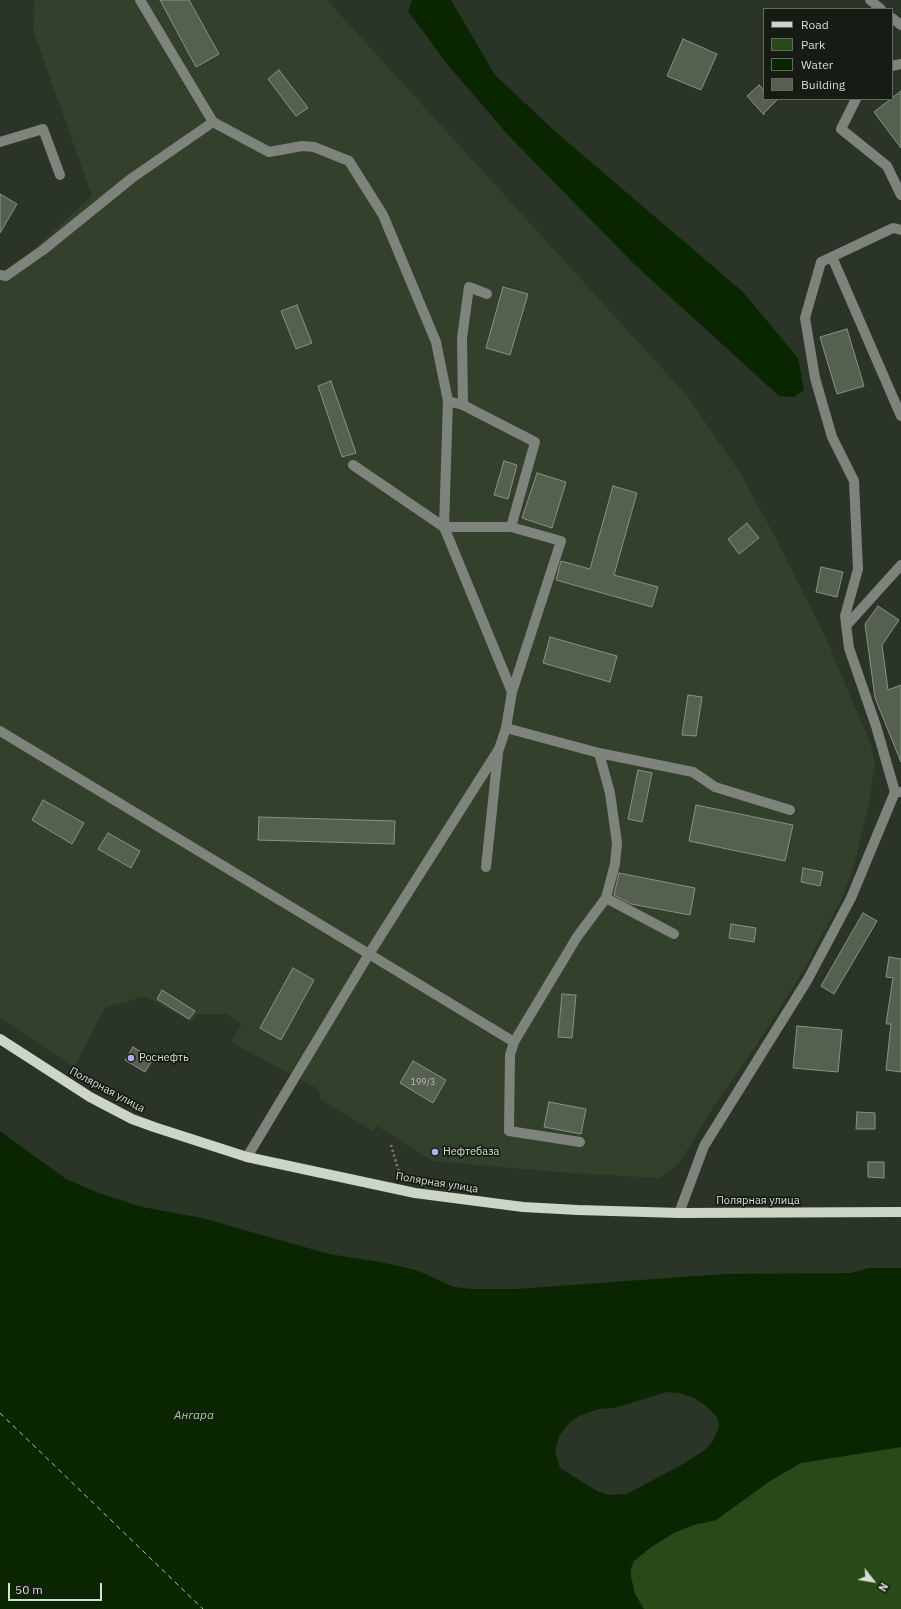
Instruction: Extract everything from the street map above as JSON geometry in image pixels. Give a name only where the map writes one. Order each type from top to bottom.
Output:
[{"type":"main road","name":"Полярная улица","points":[[0,1039],[90,1097],[132,1119],[194,1141],[247,1157],[415,1193],[523,1207],[679,1213],[901,1212]]},
{"type":"lane","points":[[140,0],[213,122],[269,152],[302,146],[314,147],[349,161],[383,215],[436,342],[448,401],[444,527],[512,692]]},
{"type":"lane","points":[[870,0],[880,8]]},
{"type":"lane","points":[[893,19],[901,25]]},
{"type":"lane","points":[[856,100],[842,129],[887,166],[901,195]]},
{"type":"lane","points":[[0,275],[6,276],[43,250],[132,178],[213,122]]},
{"type":"lane","points":[[0,142],[43,129],[60,175]]},
{"type":"lane","points":[[679,1213],[704,1146],[808,979],[851,898],[898,792],[849,648],[845,616],[858,569],[854,481],[832,437],[815,378],[805,318],[821,262],[893,228],[901,230]]},
{"type":"lane","points":[[832,257],[901,416]]},
{"type":"lane","points":[[464,404],[462,338],[469,287],[487,294]]},
{"type":"lane","points":[[448,401],[464,404],[535,442],[511,527]]},
{"type":"lane","points":[[353,465],[444,527],[511,527],[561,541],[512,692],[506,728],[499,749],[486,867]]},
{"type":"lane","points":[[846,626],[901,566]]},
{"type":"lane","points":[[506,728],[599,753],[693,772],[716,787],[790,810]]},
{"type":"lane","points":[[0,731],[514,1042]]},
{"type":"lane","points":[[247,1157],[370,954],[499,749]]},
{"type":"lane","points":[[580,1142],[509,1131],[510,1055],[514,1042],[577,937],[606,898],[615,864],[618,843],[610,793],[599,753]]},
{"type":"lane","points":[[606,898],[674,934]]},
{"type":"path","points":[[391,1145],[401,1179]]},
{"type":"shaded area","name":"Нефтебаза","points":[[35,0],[327,0],[688,397],[742,476],[773,533],[826,638],[871,745],[875,762],[868,809],[854,865],[842,898],[802,973],[752,1052],[716,1103],[679,1163],[659,1178],[570,1173],[433,1161],[377,1126],[373,1131],[321,1100],[318,1089],[231,1042],[242,1024],[226,1014],[197,1014],[191,1022],[145,996],[105,1008],[74,1067],[0,1018],[0,270],[7,273],[92,196],[33,30]]},
{"type":"green space","points":[[901,1447],[901,1609],[644,1609],[635,1594],[631,1577],[631,1568],[634,1561],[651,1547],[674,1533],[693,1525],[716,1520],[770,1481],[801,1463]]},
{"type":"water","points":[[412,0],[451,0],[495,75],[557,133],[743,292],[798,358],[804,390],[794,397],[779,396],[635,265],[508,135],[447,64],[408,11]]},
{"type":"water","name":"Ангара","points":[[0,1131],[66,1179],[96,1192],[142,1207],[202,1218],[329,1254],[386,1263],[416,1270],[454,1287],[472,1289],[516,1289],[724,1274],[851,1273],[869,1268],[901,1268],[901,1447],[801,1463],[770,1481],[716,1520],[693,1525],[674,1533],[651,1547],[634,1561],[631,1568],[631,1577],[635,1594],[644,1609],[0,1609]],"holes":[[[667,1392],[679,1393],[694,1398],[705,1405],[717,1417],[719,1427],[713,1441],[706,1449],[685,1463],[627,1494],[609,1495],[597,1491],[560,1468],[555,1451],[559,1436],[570,1422],[581,1415],[599,1409],[614,1408]]]},
{"type":"building","points":[[160,0],[189,0],[219,54],[196,67]]},
{"type":"building","points":[[683,39],[717,54],[701,90],[667,76]]},
{"type":"building","points":[[279,70],[308,108],[296,116],[268,79]]},
{"type":"building","points":[[759,85],[763,89],[763,100],[777,100],[764,113],[764,115],[747,96]]},
{"type":"building","points":[[901,91],[901,148],[874,112],[889,100],[893,100],[893,97]]},
{"type":"building","points":[[0,194],[17,204],[0,233]]},
{"type":"building","points":[[503,287],[528,294],[510,355],[486,348]]},
{"type":"building","points":[[297,305],[312,343],[296,349],[281,311]]},
{"type":"building","points":[[847,329],[864,386],[837,394],[820,337]]},
{"type":"building","points":[[331,381],[356,453],[342,457],[318,386]]},
{"type":"building","points":[[504,461],[517,465],[508,499],[494,495]]},
{"type":"building","points":[[537,473],[566,482],[552,528],[522,518]]},
{"type":"building","points":[[613,486],[637,493],[614,575],[658,587],[652,607],[556,580],[561,561],[590,569]]},
{"type":"building","points":[[747,523],[759,538],[739,554],[728,539]]},
{"type":"building","points":[[821,567],[843,572],[837,597],[816,592]]},
{"type":"building","points":[[878,606],[899,620],[882,645],[888,690],[901,685],[901,762],[875,698],[865,624]]},
{"type":"building","points":[[550,637],[617,656],[610,682],[543,663]]},
{"type":"building","points":[[688,695],[702,697],[696,736],[682,735]]},
{"type":"building","points":[[638,770],[652,773],[642,822],[628,819]]},
{"type":"building","points":[[43,800],[84,823],[72,844],[32,820]]},
{"type":"building","points":[[696,805],[793,825],[785,861],[689,841]]},
{"type":"building","points":[[259,817],[395,821],[394,844],[258,840]]},
{"type":"building","points":[[108,833],[140,851],[131,868],[98,849]]},
{"type":"building","points":[[803,868],[823,872],[820,886],[801,882]]},
{"type":"building","points":[[619,873],[695,888],[690,915],[631,904],[614,895]]},
{"type":"building","points":[[863,913],[877,921],[834,994],[821,986]]},
{"type":"building","points":[[731,924],[756,928],[754,942],[729,938]]},
{"type":"building","points":[[889,957],[901,959],[901,1072],[886,1070],[891,1024],[886,1024],[893,978],[886,977]]},
{"type":"building","points":[[293,968],[314,980],[281,1040],[260,1028]]},
{"type":"building","points":[[162,990],[195,1011],[189,1019],[157,999]]},
{"type":"building","points":[[562,994],[576,995],[572,1038],[558,1037]]},
{"type":"building","points":[[797,1026],[842,1030],[838,1072],[793,1068]]},
{"type":"building","points":[[133,1047],[153,1059],[145,1072],[125,1060]]},
{"type":"building","points":[[413,1061],[446,1080],[433,1103],[400,1083]]},
{"type":"building","points":[[549,1102],[586,1109],[581,1134],[544,1127]]},
{"type":"building","points":[[857,1112],[875,1113],[875,1129],[856,1129]]},
{"type":"building","points":[[868,1162],[884,1162],[884,1178],[868,1177]]},
{"type":"ferry route","points":[[0,1413],[203,1609]]},
{"type":"place","name":"Роснефть","points":[[131,1058]]},
{"type":"place","name":"Нефтебаза","points":[[435,1152]]}]
